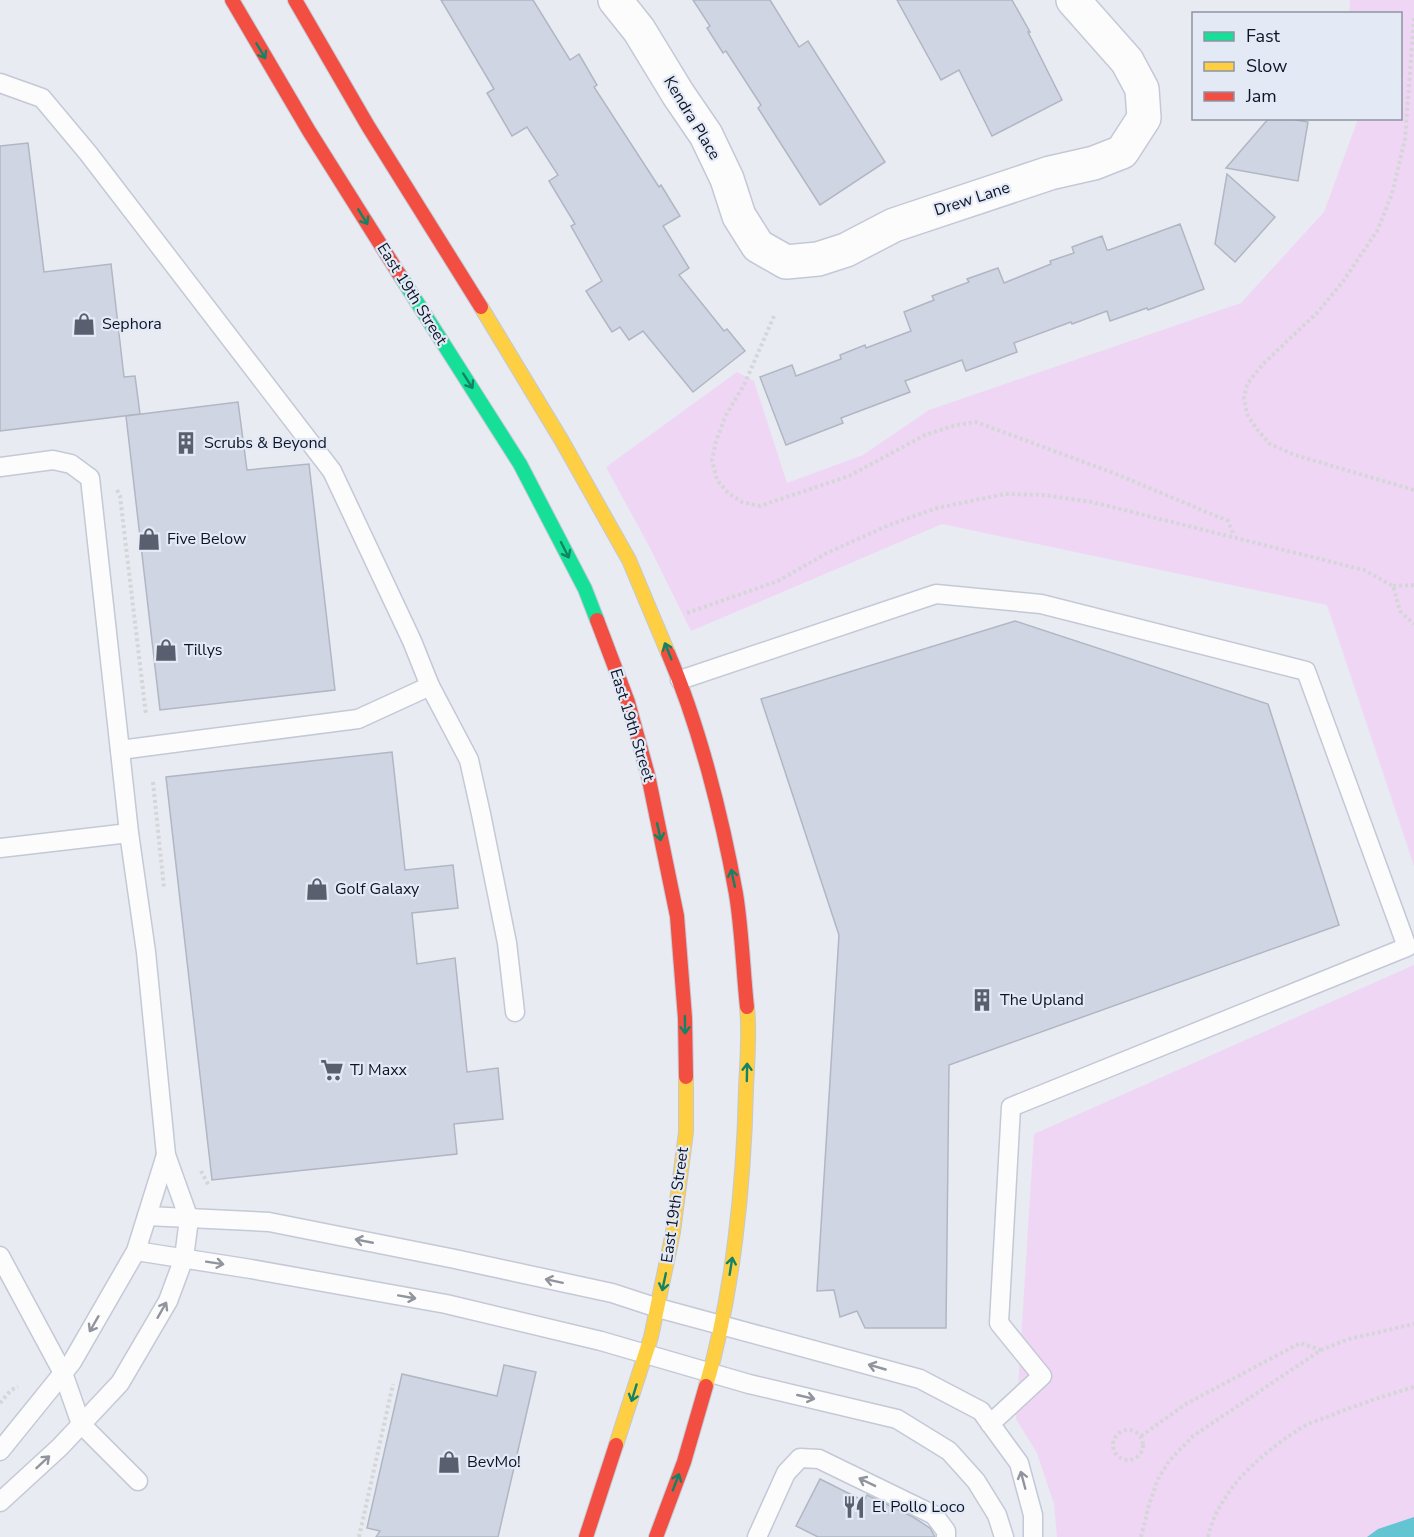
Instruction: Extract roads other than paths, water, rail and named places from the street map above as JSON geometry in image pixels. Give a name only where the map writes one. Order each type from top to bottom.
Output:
[{"type":"main road","name":"East 19th Street","points":[[232,0],[309,130],[520,464],[585,589],[628,702],[648,775],[677,916],[685,1018],[686,1132],[673,1232],[658,1308],[586,1537]]},
{"type":"main road","points":[[295,0],[368,126],[562,441],[628,560],[680,680],[713,790],[736,894],[748,1015],[745,1134],[734,1246],[712,1372],[684,1462],[656,1537]]},
{"type":"street","name":"Kendra Place","points":[[615,0],[639,30],[706,135],[727,179],[739,216],[758,246],[786,262]]},
{"type":"street","name":"Drew Lane","points":[[786,262],[818,260],[846,250],[894,225],[1050,173],[1094,163],[1122,152],[1144,118],[1142,89],[1127,61],[1073,0]]},
{"type":"lane","points":[[0,83],[42,98],[88,153],[332,471],[412,641],[430,686],[469,760],[507,943],[515,1012]]},
{"type":"lane","points":[[0,467],[53,460],[71,464],[90,478],[129,833],[146,952],[166,1155],[189,1218],[184,1258],[168,1301],[120,1383],[0,1502]]},
{"type":"lane","points":[[680,680],[936,594],[1041,604],[1306,671],[1407,947],[1011,1107],[999,1323],[1042,1376],[990,1424]]},
{"type":"lane","points":[[120,750],[358,719],[430,686]]},
{"type":"lane","points":[[0,848],[129,833]]},
{"type":"lane","points":[[0,1451],[72,1362],[136,1251],[166,1155]]},
{"type":"lane","points":[[147,1216],[269,1222],[589,1288],[920,1379],[981,1411],[1019,1463],[1033,1515],[1033,1537]]},
{"type":"lane","points":[[136,1251],[446,1304],[601,1341],[749,1384],[897,1419],[949,1451],[976,1481],[997,1515],[1004,1537]]},
{"type":"lane","points":[[0,1256],[63,1373],[81,1424],[138,1481]]},
{"type":"lane","points":[[0,1431],[34,1410]]},
{"type":"lane","points":[[757,1537],[786,1473],[800,1458],[819,1459],[934,1515],[946,1531],[946,1537]]},
{"type":"water","points":[[1414,1517],[1414,1537],[1367,1537],[1378,1529]]},
{"type":"place","name":"Sephora","points":[[84,324]]},
{"type":"place","name":"Scrubs & Beyond","points":[[186,443]]},
{"type":"place","name":"Five Below","points":[[149,539]]},
{"type":"place","name":"Tillys","points":[[166,650]]},
{"type":"place","name":"Golf Galaxy","points":[[317,889]]},
{"type":"place","name":"The Upland","points":[[982,1000]]},
{"type":"place","name":"TJ Maxx","points":[[332,1070]]},
{"type":"place","name":"BevMo!","points":[[449,1462]]},
{"type":"place","name":"El Pollo Loco","points":[[854,1507]]}]
